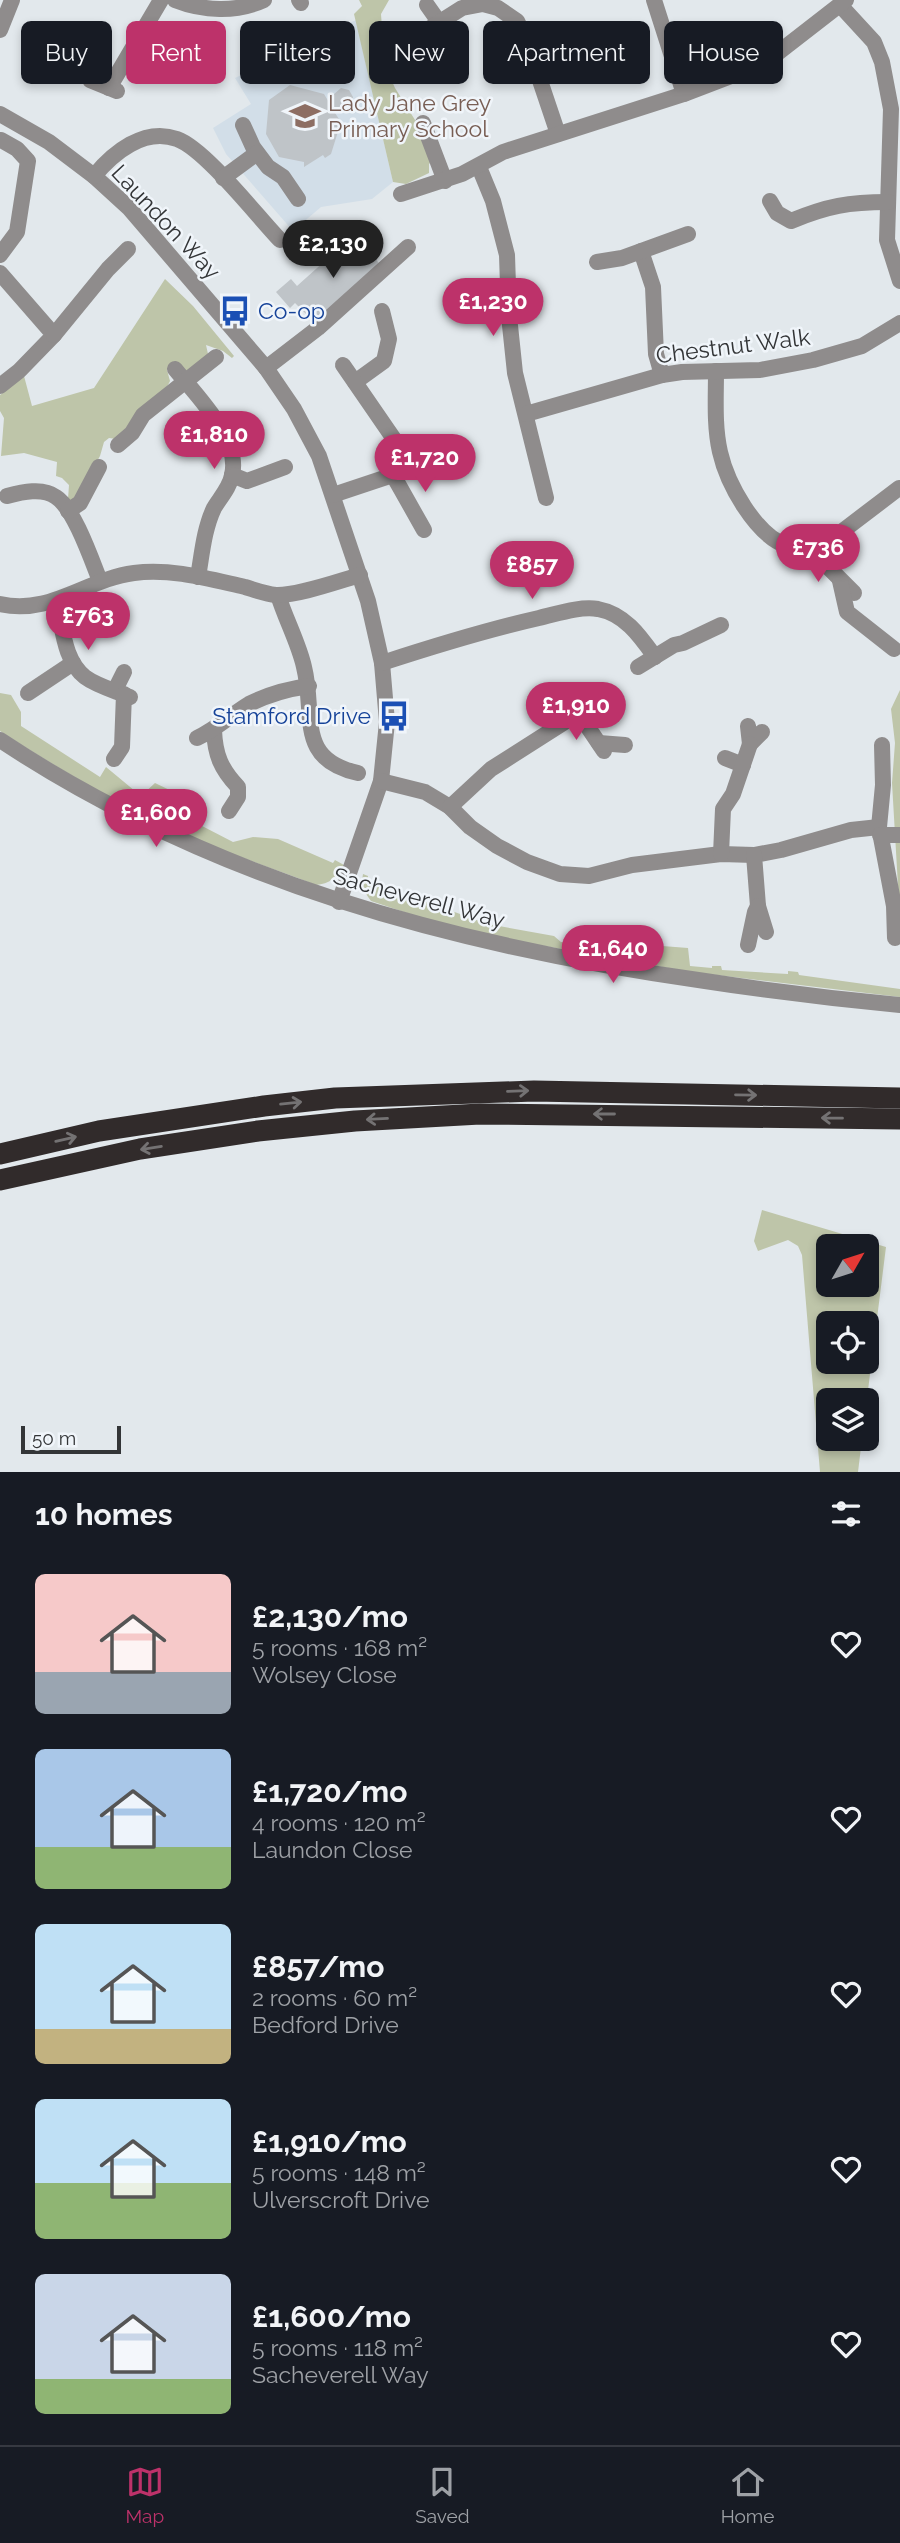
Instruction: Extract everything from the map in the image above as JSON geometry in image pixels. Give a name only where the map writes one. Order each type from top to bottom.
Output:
[{"type":"highway","points":[[0,1154],[99,1131],[335,1098],[534,1091],[900,1098]]},
{"type":"highway","points":[[0,1180],[140,1149],[258,1131],[355,1121],[480,1114],[900,1119]]},
{"type":"street","points":[[0,30],[12,0]]},
{"type":"street","points":[[100,84],[113,89],[161,0]]},
{"type":"street","points":[[175,0],[192,7],[216,9],[237,8],[264,0]]},
{"type":"street","points":[[654,0],[684,94]]},
{"type":"street","points":[[401,194],[445,181],[478,167],[503,152],[684,94],[744,71],[779,52],[843,3],[874,42],[895,109],[887,240],[900,281]]},
{"type":"street","points":[[441,21],[462,8],[483,4],[498,8],[517,21],[527,42],[558,134]]},
{"type":"street","points":[[427,5],[438,21]]},
{"type":"street","name":"Laundon Way","points":[[0,114],[49,142],[94,176],[129,208],[266,368],[294,409],[319,456],[360,575],[383,663],[387,722],[381,781],[339,902]]},
{"type":"street","points":[[423,123],[445,181]]},
{"type":"street","points":[[243,125],[257,153],[268,167],[283,177],[298,199]]},
{"type":"street","points":[[94,176],[109,157],[124,147],[160,136],[176,139],[191,147],[223,178],[280,240]]},
{"type":"street","points":[[0,255],[17,232],[27,161],[16,149],[1,140]]},
{"type":"street","points":[[223,178],[257,153]]},
{"type":"street","points":[[478,167],[493,201],[507,255],[514,373],[546,498]]},
{"type":"street","points":[[7,174],[24,178]]},
{"type":"street","points":[[770,201],[790,228],[825,207],[859,202],[888,202]]},
{"type":"street","points":[[597,262],[622,258],[688,234]]},
{"type":"street","points":[[266,368],[318,328],[408,247]]},
{"type":"street","points":[[0,386],[19,371],[54,335],[86,285],[128,250]]},
{"type":"street","points":[[641,251],[653,287],[656,354],[662,375]]},
{"type":"street","points":[[0,273],[54,335]]},
{"type":"street","points":[[355,382],[384,360],[389,339],[382,311]]},
{"type":"street","name":"Chestnut Walk","points":[[526,414],[662,375],[760,370],[813,360],[862,346],[900,323]]},
{"type":"street","points":[[118,445],[132,433],[143,415],[169,393],[180,375],[216,357]]},
{"type":"street","points":[[343,365],[396,442],[393,475],[424,530]]},
{"type":"street","points":[[716,372],[716,420],[720,452],[730,480],[744,506],[762,529],[776,541],[786,546],[818,549],[899,488]]},
{"type":"street","points":[[180,375],[228,440],[233,458],[232,475],[208,525],[198,577]]},
{"type":"street","points":[[68,511],[80,503],[99,467]]},
{"type":"street","points":[[232,475],[247,481],[285,467]]},
{"type":"street","points":[[333,495],[393,475]]},
{"type":"street","points":[[7,496],[34,491],[58,498],[75,522],[100,581]]},
{"type":"street","points":[[818,549],[825,564],[854,593]]},
{"type":"street","points":[[0,604],[26,606],[56,601],[100,581],[138,572],[198,577],[278,595],[360,575]]},
{"type":"street","points":[[828,595],[840,581]]},
{"type":"street","points":[[840,581],[847,612],[894,649]]},
{"type":"street","points":[[278,595],[309,686],[309,731],[316,748],[345,775]]},
{"type":"street","points":[[56,601],[65,642],[73,663],[85,677],[123,694]]},
{"type":"street","points":[[383,663],[516,624],[570,611],[598,609],[622,618],[639,635],[654,657]]},
{"type":"street","points":[[638,667],[674,645],[721,625]]},
{"type":"street","points":[[28,693],[73,663]]},
{"type":"street","points":[[114,759],[122,747],[124,672]]},
{"type":"street","points":[[229,811],[238,797],[238,787],[230,779],[215,752],[217,737],[247,706],[283,689],[309,686]]},
{"type":"street","points":[[450,807],[491,769],[586,709],[601,747],[625,745]]},
{"type":"street","points":[[721,854],[723,809],[733,794],[755,729]]},
{"type":"street","points":[[197,738],[217,737]]},
{"type":"street","name":"Sacheverell Way","points":[[0,740],[146,824],[270,878],[339,902],[440,931],[601,965],[785,993],[900,1005]]},
{"type":"street","points":[[882,745],[880,831],[894,906],[895,938]]},
{"type":"street","points":[[725,758],[743,765]]},
{"type":"street","points":[[381,781],[425,792],[450,807],[470,827],[497,846],[527,862],[560,874],[589,876],[632,865],[721,854],[754,855],[782,850],[851,830],[900,835]]},
{"type":"street","points":[[754,855],[758,906],[766,932]]},
{"type":"street","points":[[748,945],[758,906]]},
{"type":"shaded area","name":"Lady Jane Grey Primary School","points":[[356,20],[393,182],[372,199],[321,207],[293,231],[226,154],[213,128],[251,104],[235,78],[240,76],[240,84],[355,84]]},
{"type":"green space","points":[[359,0],[389,0],[381,14],[382,21],[369,21],[369,79],[354,14],[362,6]]},
{"type":"green space","points":[[370,84],[393,84],[420,128],[431,162],[429,173],[406,184],[393,182]]},
{"type":"green space","points":[[165,279],[193,306],[234,356],[232,358],[223,351],[206,345],[208,354],[187,373],[176,363],[167,370],[170,381],[168,385],[127,432],[104,442],[100,456],[73,504],[68,499],[69,485],[56,476],[57,462],[24,453],[1,456],[4,418],[0,411],[0,395],[24,376],[32,406],[94,388]]},
{"type":"green space","points":[[900,690],[900,920],[892,783],[895,743],[891,709]]},
{"type":"green space","points":[[0,693],[11,695],[21,712],[21,726],[100,777],[106,767],[141,796],[155,783],[180,795],[175,812],[233,842],[253,837],[278,839],[333,863],[335,860],[344,865],[333,879],[316,885],[216,847],[132,809],[0,731]]},
{"type":"green space","points":[[363,874],[368,876],[368,881],[488,924],[554,936],[561,942],[609,946],[611,942],[688,948],[690,966],[721,966],[722,970],[788,974],[788,971],[798,972],[799,975],[900,989],[900,997],[691,972],[522,942],[437,923],[371,901],[361,887]]},
{"type":"green space","points":[[762,1210],[842,1234],[816,1234],[816,1297],[879,1297],[879,1245],[886,1247],[878,1311],[816,1311],[816,1374],[870,1374],[868,1388],[816,1388],[816,1424],[802,1255],[798,1246],[788,1240],[758,1251],[754,1241]]},
{"type":"green space","points":[[818,1451],[861,1451],[858,1472],[820,1472]]},
{"type":"building","points":[[290,85],[324,94],[330,104],[333,95],[341,88],[349,90],[353,97],[352,104],[345,110],[333,110],[341,122],[331,154],[325,158],[323,155],[304,167],[304,162],[279,157],[266,134],[269,100]]},
{"type":"building","points":[[355,234],[362,242],[366,239],[379,253],[374,257],[382,267],[317,325],[295,303],[290,308],[276,292],[291,279],[297,286]]},
{"type":"place","name":"Lady Jane Grey Primary School","points":[[305,116]]},
{"type":"place","name":"Co-op","points":[[235,311]]},
{"type":"place","name":"Stamford Drive","points":[[394,716]]}]
